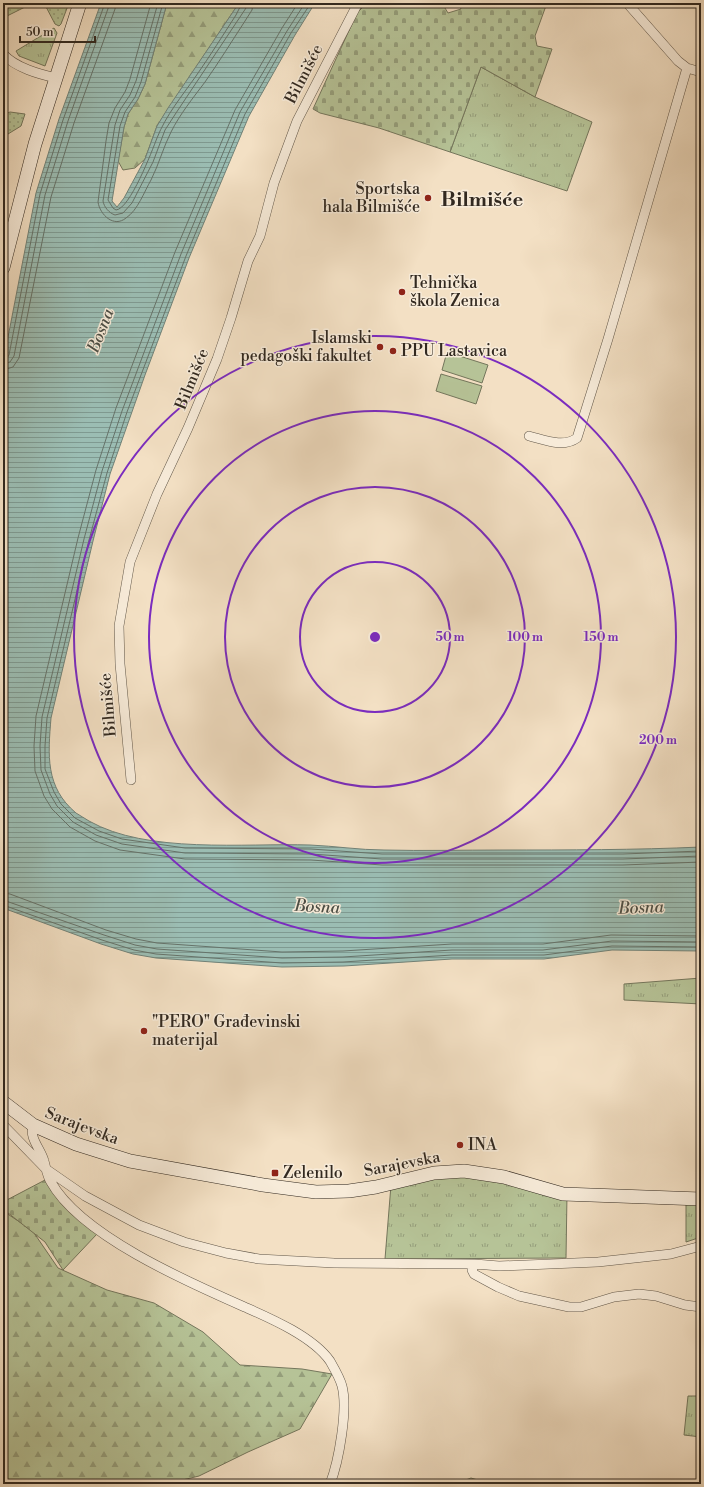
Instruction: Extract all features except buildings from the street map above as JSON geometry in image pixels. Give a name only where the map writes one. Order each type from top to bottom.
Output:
[{"type":"main road","points":[[3,268],[35,144],[80,3]]},
{"type":"main road","name":"Sarajevska","points":[[3,1102],[33,1125],[76,1144],[130,1161],[263,1185],[316,1192],[349,1191],[376,1187],[434,1173],[464,1171],[504,1177],[563,1194],[701,1199]]},
{"type":"street","name":"Bilmišće","points":[[131,780],[120,664],[118,626],[130,562],[156,494],[188,428],[217,359],[248,261],[260,236],[274,183],[297,121],[358,3]]},
{"type":"street","points":[[627,3],[678,61],[687,68],[701,72]]},
{"type":"street","points":[[3,54],[14,64],[56,78]]},
{"type":"street","points":[[529,436],[563,444],[571,442],[577,438],[608,339],[687,68]]},
{"type":"street","points":[[3,1125],[46,1168],[85,1196],[139,1225],[184,1242],[226,1253],[259,1259],[334,1264],[474,1264],[499,1266],[598,1262],[671,1254],[701,1246]]},
{"type":"street","points":[[33,1125],[31,1130],[33,1139],[44,1159],[50,1180],[57,1191],[78,1213],[98,1230],[160,1267],[278,1322],[307,1340],[329,1360],[342,1385],[344,1401],[338,1455],[330,1484]]},
{"type":"street","points":[[474,1264],[472,1270],[474,1274],[498,1287],[519,1296],[569,1307],[581,1307],[614,1297],[639,1294],[656,1296],[685,1305],[701,1307]]},
{"type":"green space","points":[[3,3],[33,3],[3,18]]},
{"type":"green space","points":[[44,3],[69,3],[59,26],[55,24]]},
{"type":"green space","points":[[167,3],[239,3],[157,126],[145,159],[135,168],[123,170],[118,161],[124,127],[128,114],[138,99],[145,84]]},
{"type":"green space","points":[[367,3],[442,3],[448,13],[461,9],[459,3],[547,3],[535,36],[537,46],[552,49],[535,97],[481,67],[450,152],[379,128],[320,113],[313,109],[357,13]]},
{"type":"green space","points":[[54,28],[57,33],[45,66],[19,56],[16,51]]},
{"type":"green space","points":[[481,67],[535,97],[592,122],[567,191],[450,152]]},
{"type":"green space","points":[[10,112],[25,114],[21,126],[8,134],[3,126],[3,115]]},
{"type":"green space","points":[[447,352],[488,365],[482,383],[442,370]]},
{"type":"green space","points":[[441,374],[482,386],[476,404],[436,391]]},
{"type":"green space","points":[[701,978],[701,1004],[624,1000],[624,984]]},
{"type":"green space","points":[[457,1175],[567,1194],[566,1258],[385,1259],[391,1185]]},
{"type":"green space","points":[[45,1180],[97,1234],[63,1270],[45,1242],[3,1209],[3,1202]]},
{"type":"green space","points":[[686,1204],[701,1204],[701,1237],[686,1242]]},
{"type":"green space","points":[[3,1211],[32,1230],[58,1268],[107,1290],[154,1303],[203,1332],[240,1365],[302,1369],[332,1374],[300,1429],[199,1476],[166,1484],[3,1484]]},
{"type":"green space","points":[[688,1396],[701,1396],[701,1437],[684,1435]]},
{"type":"green space","points":[[471,1478],[491,1484],[455,1484]]},
{"type":"water","name":"Bosna","points":[[101,3],[167,3],[145,84],[138,99],[128,114],[124,127],[112,201],[117,207],[124,198],[145,159],[157,126],[239,3],[315,3],[249,116],[189,258],[110,474],[51,718],[49,757],[54,781],[59,792],[66,803],[76,813],[89,821],[112,831],[167,843],[196,845],[310,845],[365,849],[413,850],[602,850],[701,847],[701,951],[612,950],[544,959],[452,959],[344,966],[282,967],[156,958],[133,954],[101,944],[3,908],[3,363],[36,193],[59,119]]},
{"type":"place","name":"Sportska hala Bilmišće","points":[[428,198]]},
{"type":"place","name":"Tehnička škola Zenica","points":[[402,292]]},
{"type":"place","name":"Islamski pedagoški fakultet","points":[[380,347]]},
{"type":"place","name":"PPU Lastavica","points":[[393,351]]},
{"type":"place","name":"\"PERO\" Građevinski materijal","points":[[144,1031]]},
{"type":"place","name":"INA","points":[[460,1145]]},
{"type":"place","name":"Zelenilo","points":[[275,1173]]},
{"type":"district","name":"Bilmišće","points":[[482,200]]}]
